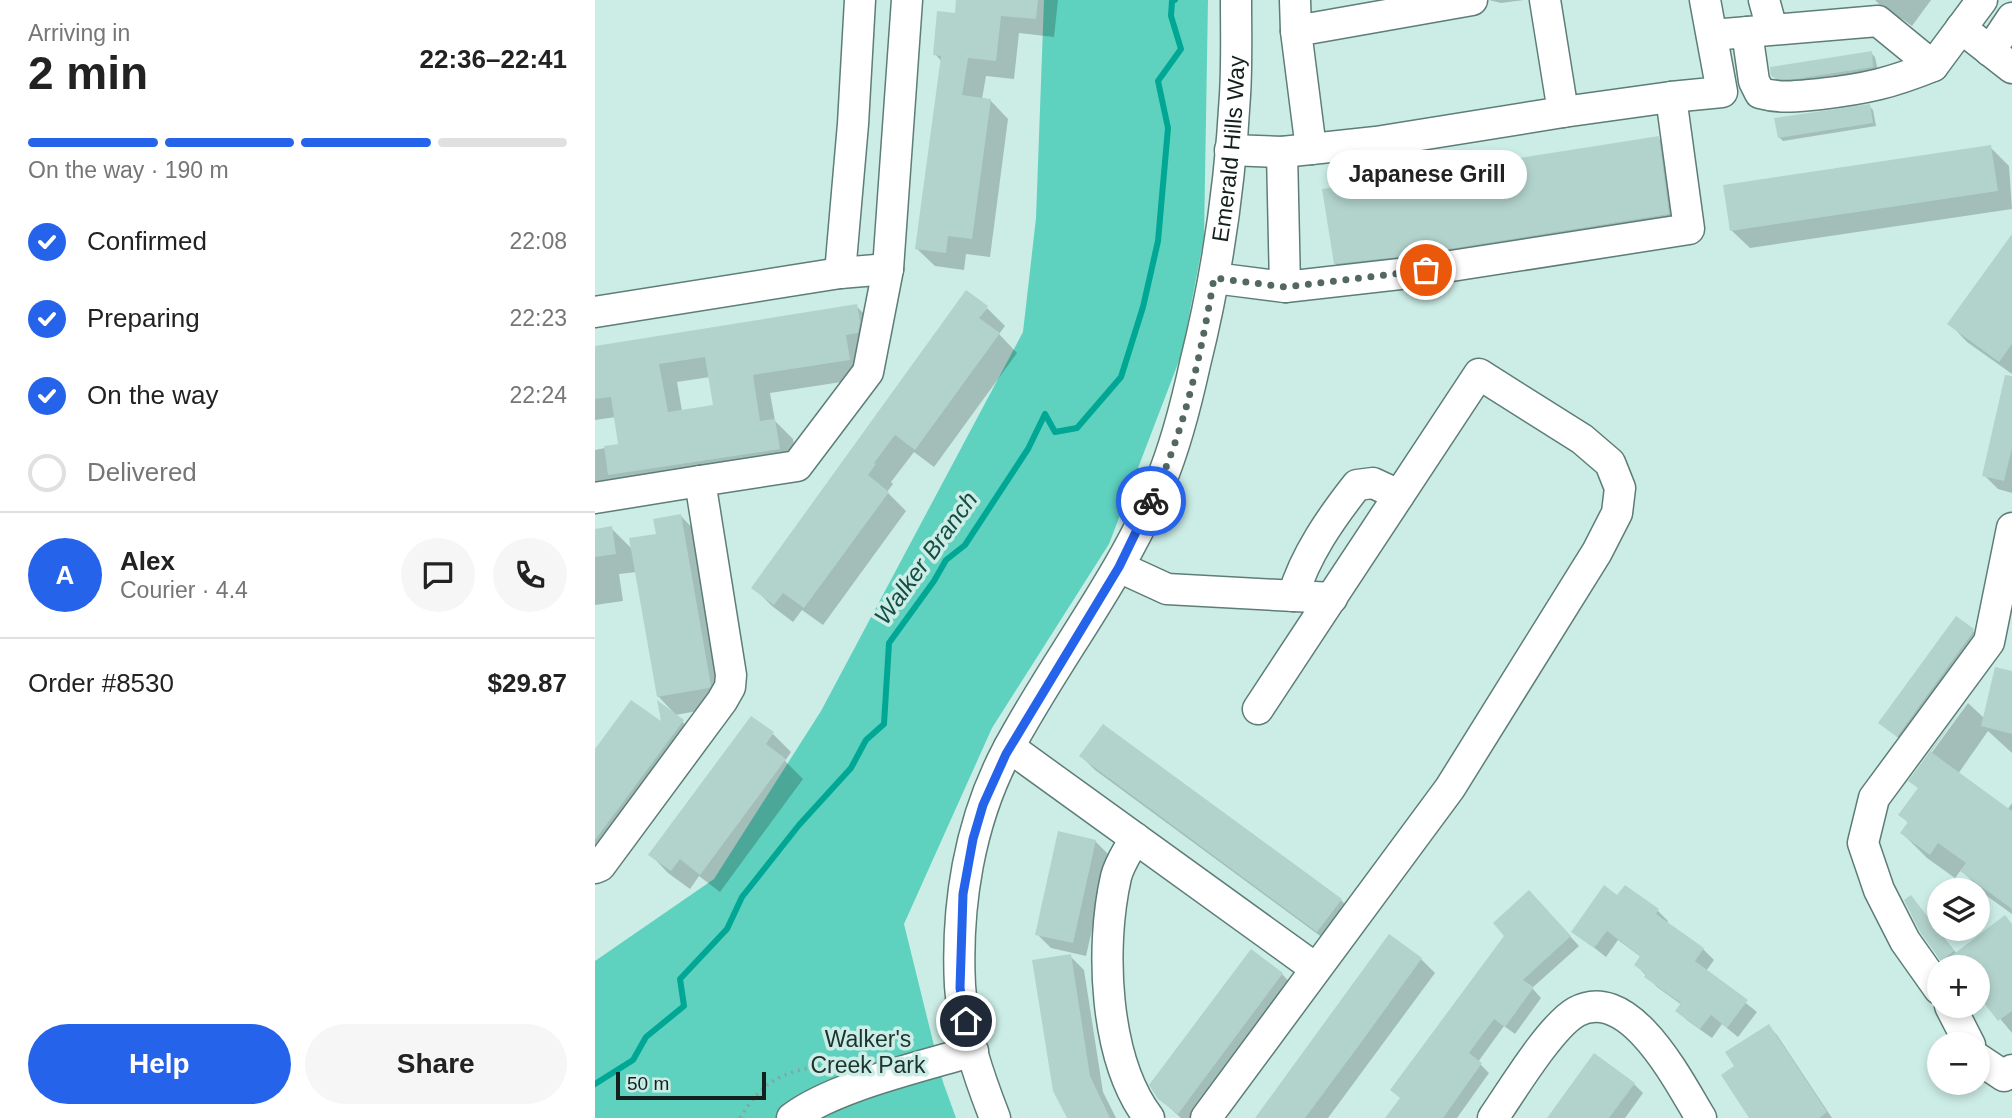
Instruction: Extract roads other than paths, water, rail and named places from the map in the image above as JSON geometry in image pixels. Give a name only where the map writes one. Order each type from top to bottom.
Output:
[{"type":"street","points":[[841,273],[860,0]]},
{"type":"street","points":[[595,498],[797,466],[868,372],[888,269],[907,0]]},
{"type":"street","name":"Emerald Hills Way","points":[[995,1118],[981,1082],[960,988],[963,894],[973,839],[983,805],[1009,747],[1119,567],[1159,485],[1179,432],[1207,316],[1221,235],[1235,94],[1235,0]]},
{"type":"street","points":[[1285,287],[1296,150],[1295,0]]},
{"type":"street","points":[[1296,31],[1472,0]]},
{"type":"street","points":[[1545,0],[1563,112]]},
{"type":"street","points":[[1230,150],[1296,150],[1376,142],[1563,112],[1722,92],[1705,0]]},
{"type":"street","points":[[1764,0],[1754,81],[1760,93],[1780,98],[1865,89],[1933,66],[1982,0]]},
{"type":"street","points":[[1961,28],[2001,60],[2012,19]]},
{"type":"street","points":[[1711,35],[1878,21],[1933,66]]},
{"type":"street","points":[[1214,278],[1285,287],[1400,274],[1689,229],[1671,97]]},
{"type":"street","points":[[595,312],[841,273],[888,269]]},
{"type":"street","points":[[1206,1118],[1450,788],[1597,552],[1617,513],[1620,488],[1610,463],[1582,439],[1479,374],[1258,709]]},
{"type":"street","points":[[595,868],[600,866],[730,687],[731,676],[700,481]]},
{"type":"street","points":[[1293,596],[1300,571],[1340,506],[1357,485],[1373,483],[1399,495]]},
{"type":"street","points":[[1927,972],[1905,941],[1879,890],[1863,843],[1874,798],[1998,652],[1989,642],[2012,528]]},
{"type":"street","points":[[1119,567],[1167,589],[1332,598]]},
{"type":"street","points":[[1009,747],[1315,968]]},
{"type":"street","points":[[1135,838],[1117,874],[1109,921],[1108,987],[1118,1050],[1138,1103],[1149,1118]]},
{"type":"street","points":[[1493,1118],[1550,1037],[1577,1012],[1595,1007],[1614,1010],[1639,1027],[1665,1058],[1701,1118]]},
{"type":"street","points":[[792,1118],[804,1109],[833,1096],[974,1051]]},
{"type":"street","points":[[1990,1066],[2009,1077]]},
{"type":"waterway","name":"Walker Branch","points":[[595,1084],[633,1060],[646,1037],[684,1006],[680,979],[727,929],[742,897],[799,825],[851,768],[866,740],[884,724],[889,643],[946,560],[965,545],[1028,449],[1045,414],[1055,432],[1077,428],[1121,377],[1143,307],[1158,241],[1168,128],[1158,81],[1181,49],[1171,16],[1172,1],[1175,0]]},
{"type":"place","name":"Japanese Grill","points":[[1426,270]]},
{"type":"park label","name":"Walker's Creek Park","points":[[868,1052]]}]
